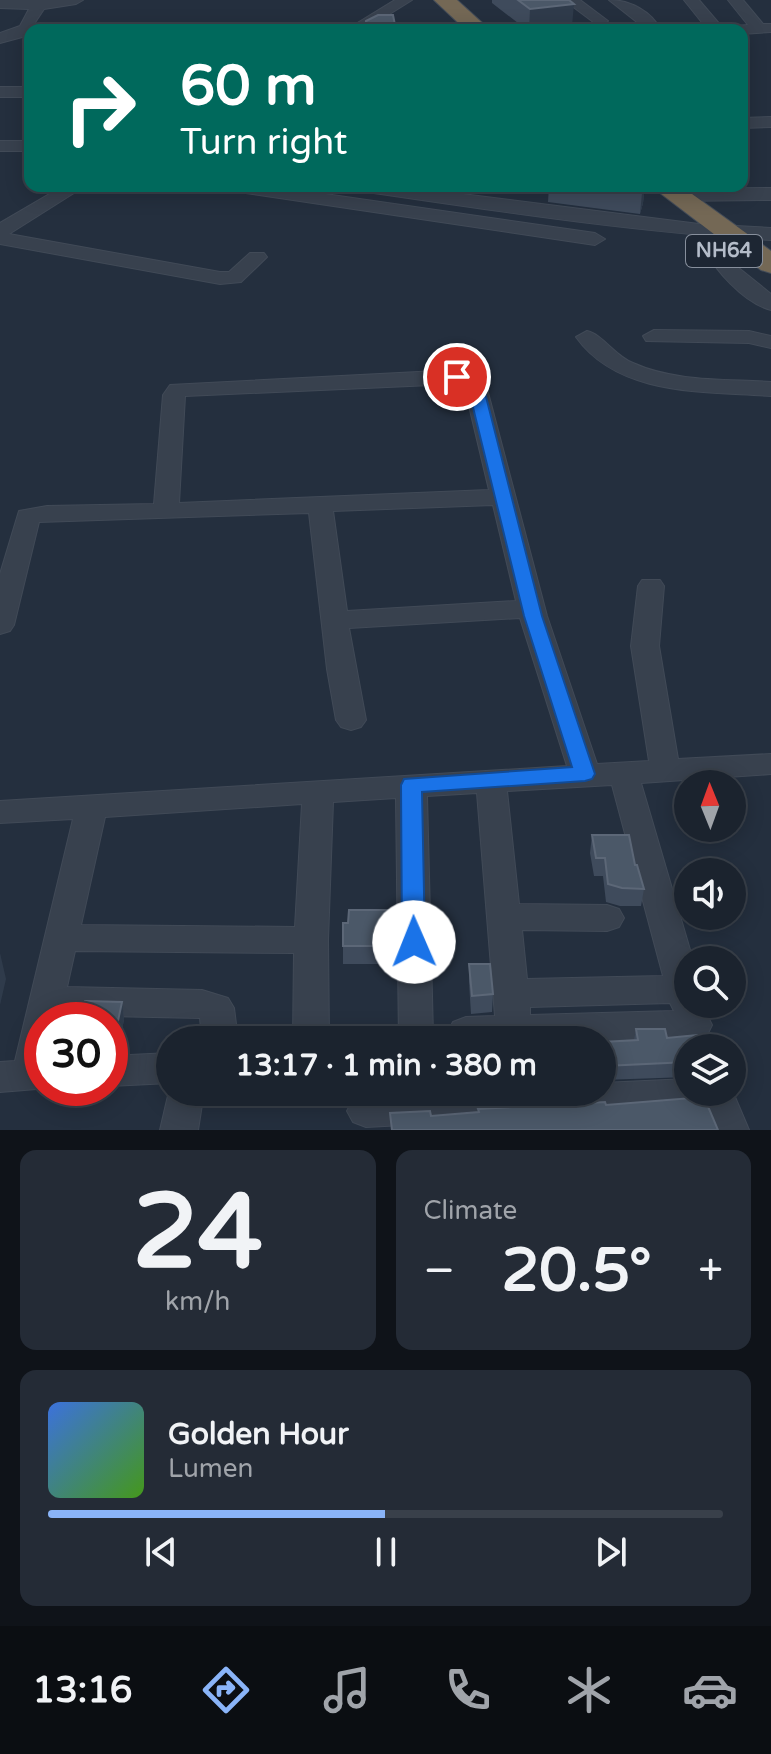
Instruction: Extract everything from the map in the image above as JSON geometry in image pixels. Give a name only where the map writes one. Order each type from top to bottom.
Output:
[{"type":"highway","points":[[444,0],[472,24]]},
{"type":"highway","name":"NH64","points":[[700,218],[770,254]]},
{"type":"highway","name":"NH64","points":[[700,218],[771,289]]},
{"type":"street","points":[[0,4],[76,0]]},
{"type":"street","points":[[363,24],[405,0]]},
{"type":"street","points":[[571,0],[601,21]]},
{"type":"street","points":[[616,0],[651,24]]},
{"type":"street","points":[[691,0],[711,24]]},
{"type":"street","points":[[735,0],[765,28]]},
{"type":"street","points":[[0,36],[19,28],[32,4]]},
{"type":"street","points":[[0,92],[24,92]]},
{"type":"street","points":[[748,123],[771,122]]},
{"type":"street","points":[[0,146],[24,146]]},
{"type":"street","points":[[0,212],[38,192]]},
{"type":"street","points":[[0,231],[66,192]]},
{"type":"street","points":[[273,192],[595,239]]},
{"type":"street","points":[[431,192],[700,218],[771,194]]},
{"type":"street","points":[[700,218],[715,254],[724,265],[771,304]]},
{"type":"street","points":[[0,238],[220,278],[234,278],[257,257]]},
{"type":"street","points":[[654,336],[749,337],[771,342]]},
{"type":"street","points":[[587,337],[606,359],[646,375],[771,389]]},
{"type":"street","points":[[166,511],[174,395],[187,387],[464,379],[475,385],[531,609],[585,774]]},
{"type":"street","points":[[0,625],[28,516],[504,497]]},
{"type":"street","points":[[320,505],[334,620],[351,720]]},
{"type":"street","points":[[651,586],[645,646],[665,769]]},
{"type":"street","points":[[334,620],[531,609]]},
{"type":"street","points":[[0,812],[771,764]]},
{"type":"street","points":[[623,771],[674,953]]},
{"type":"street","points":[[491,780],[512,1011]]},
{"type":"street","points":[[402,1026],[411,785]]},
{"type":"street","points":[[311,1026],[311,940],[318,790]]},
{"type":"street","points":[[47,1002],[92,806]]},
{"type":"street","points":[[504,917],[607,918]]},
{"type":"street","points":[[61,938],[311,940]]},
{"type":"street","points":[[128,1009],[202,1004],[216,1008],[218,1026]]},
{"type":"street","points":[[449,1026],[512,1011],[674,1014]]},
{"type":"street","points":[[128,1070],[156,1069]]},
{"type":"street","points":[[365,1111],[674,1094]]},
{"type":"street","points":[[179,1130],[183,1106]]},
{"type":"street","points":[[720,1106],[730,1130]]},
{"type":"building","points":[[518,0],[569,0],[574,4],[530,9]]},
{"type":"building","points":[[378,15],[393,15],[395,24],[366,24]]},
{"type":"building","points":[[592,835],[629,835],[644,889],[608,884],[605,858],[596,858]]},
{"type":"building","points":[[349,910],[392,910],[392,946],[343,946],[343,923],[348,923]]},
{"type":"building","points":[[469,964],[490,964],[493,994],[472,996]]},
{"type":"building","points":[[636,1029],[665,1029],[667,1038],[674,1037],[674,1063],[616,1065],[616,1041],[638,1040]]},
{"type":"building","points":[[674,1099],[674,1106],[708,1106],[718,1130],[392,1130],[390,1113],[430,1111],[431,1116],[479,1112],[478,1109]]},
{"type":"route","points":[[414,942],[411,785],[585,774],[533,616],[475,385],[457,377]]}]
